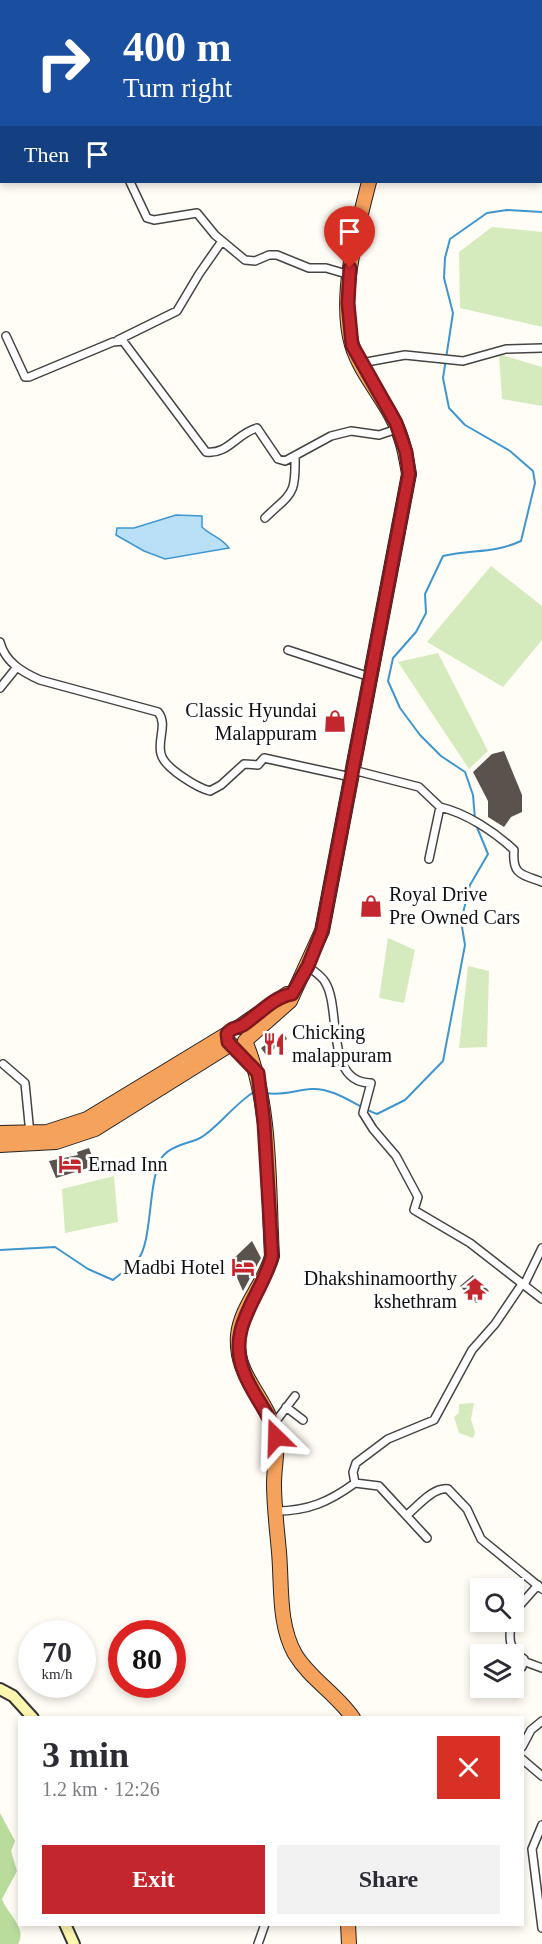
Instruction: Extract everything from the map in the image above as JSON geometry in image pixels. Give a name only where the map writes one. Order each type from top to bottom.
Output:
[{"type":"highway","points":[[0,1144],[56,1142],[95,1129],[237,1039],[284,995],[292,994],[308,966],[322,931],[409,474],[406,452],[397,429],[352,345],[348,303],[350,275],[358,221],[367,183]]},
{"type":"highway","points":[[237,1039],[258,1073],[262,1100],[272,1256],[268,1272],[249,1305],[239,1331],[238,1353],[243,1372],[273,1425],[278,1449],[274,1483],[282,1612],[295,1654],[352,1716]]},
{"type":"highway","points":[[0,1133],[47,1132],[87,1119],[237,1039]]},
{"type":"highway","points":[[348,1926],[349,1944]]},
{"type":"street","points":[[130,183],[147,218],[154,220],[197,213],[222,242],[245,260],[255,261],[269,255],[277,255],[309,268],[326,268],[350,275]]},
{"type":"street","points":[[6,336],[25,377],[118,340],[177,311],[222,242]]},
{"type":"street","points":[[118,340],[123,341],[206,452],[216,453],[224,450],[257,428],[278,459],[285,461],[331,436],[351,431],[379,435],[397,429]]},
{"type":"street","points":[[361,363],[405,355],[463,361],[506,349],[542,348]]},
{"type":"street","points":[[265,518],[290,497],[294,490],[295,456]]},
{"type":"street","points":[[0,642],[17,667],[39,680],[158,712],[162,716],[160,754],[166,764],[199,788],[210,791],[244,764],[258,765],[264,758],[419,787],[440,807],[454,810],[504,841],[514,850],[513,865],[517,872],[542,882]]},
{"type":"street","points":[[288,650],[370,678]]},
{"type":"street","points":[[0,688],[17,667]]},
{"type":"street","points":[[429,860],[440,807]]},
{"type":"street","points":[[308,966],[326,982],[343,1066],[353,1078],[371,1083],[368,1103],[363,1113],[373,1129],[396,1156],[418,1197],[414,1210],[470,1243],[542,1299]]},
{"type":"street","points":[[3,1065],[24,1080],[30,1134]]},
{"type":"street","points":[[355,1483],[353,1472],[356,1463],[388,1439],[434,1420],[472,1350],[495,1324],[523,1284],[542,1248]]},
{"type":"street","points":[[273,1425],[295,1396]]},
{"type":"street","points":[[286,1407],[303,1420]]},
{"type":"street","points":[[276,1512],[316,1507],[333,1500],[355,1483],[379,1486],[427,1538]]},
{"type":"street","points":[[407,1515],[441,1488],[448,1489],[467,1509],[481,1539],[540,1587],[524,1602]]},
{"type":"street","points":[[524,1661],[542,1668]]},
{"type":"street","points":[[0,1689],[12,1696],[31,1716]]},
{"type":"street","points":[[524,1743],[531,1730],[542,1721]]},
{"type":"street","points":[[524,1761],[542,1776]]},
{"type":"street","points":[[542,1825],[532,1849],[542,1928]]},
{"type":"street","points":[[66,1926],[74,1944]]},
{"type":"street","points":[[258,1944],[264,1926]]},
{"type":"green space","points":[[492,227],[542,232],[542,327],[460,308],[459,252]]},
{"type":"green space","points":[[499,354],[542,367],[542,406],[502,399]]},
{"type":"green space","points":[[491,566],[542,606],[542,640],[503,687],[427,642]]},
{"type":"green space","points":[[438,653],[488,751],[469,769],[398,662]]},
{"type":"green space","points":[[388,938],[415,950],[404,1003],[379,998]]},
{"type":"green space","points":[[468,966],[489,971],[487,1047],[459,1048]]},
{"type":"green space","points":[[114,1176],[118,1222],[65,1233],[62,1189]]},
{"type":"green space","points":[[474,1403],[471,1419],[475,1433],[473,1438],[459,1433],[454,1417],[459,1413],[459,1404]]},
{"type":"green space","points":[[0,1813],[15,1841],[11,1851],[17,1871],[2,1899],[19,1927],[20,1938],[18,1944],[0,1944]]},
{"type":"water","points":[[176,515],[202,516],[202,527],[223,541],[229,548],[165,559],[144,551],[116,535],[117,528],[134,528]]},
{"type":"building","points":[[504,751],[522,795],[522,812],[511,817],[504,827],[488,817],[488,801],[473,772],[492,754]]},
{"type":"building","name":"Chicking malappuram","points":[[283,1032],[287,1039],[266,1055],[261,1048]]},
{"type":"building","name":"Ernad Inn","points":[[89,1148],[93,1159],[88,1168],[56,1178],[49,1161],[78,1155],[77,1152]]},
{"type":"building","points":[[252,1241],[261,1258],[243,1291],[230,1262]]},
{"type":"building","name":"Dhakshinamoorthy kshethram","points":[[473,1275],[489,1291],[476,1303],[460,1286]]},
{"type":"waterway","points":[[475,819],[473,795],[465,772],[441,756],[420,735],[400,708],[388,681],[393,658],[416,632],[426,613],[425,594],[443,556],[491,550],[521,541],[535,483],[533,471],[510,451],[465,425],[449,408],[443,378],[453,313],[444,278],[445,258],[450,239],[487,213],[507,210],[542,212]]},
{"type":"waterway","points":[[266,1093],[278,1094],[321,1089],[337,1094],[377,1114],[405,1100],[443,1061],[465,945],[461,921],[470,885],[488,854],[476,825]]},
{"type":"waterway","points":[[0,1250],[55,1247],[88,1269],[113,1280],[135,1262],[142,1251],[146,1240],[153,1185],[163,1156],[171,1149],[204,1136],[254,1092]]},
{"type":"place","name":"Classic Hyundai Malappuram","points":[[335,721]]},
{"type":"place","name":"Royal Drive Pre Owned Cars","points":[[371,906]]},
{"type":"place","name":"Chicking malappuram","points":[[274,1044]]},
{"type":"place","name":"Ernad Inn","points":[[70,1164]]},
{"type":"place","name":"Madbi Hotel","points":[[243,1267]]},
{"type":"place","name":"Dhakshinamoorthy kshethram","points":[[475,1289]]},
{"type":"route","points":[[276,1437],[273,1425],[243,1372],[238,1353],[239,1331],[249,1305],[268,1272],[272,1256],[264,1123],[258,1073],[228,1042],[227,1034],[231,1028],[239,1027],[284,995],[292,994],[308,966],[322,931],[409,474],[406,452],[396,423],[374,388],[352,345],[348,303],[350,268]]}]
